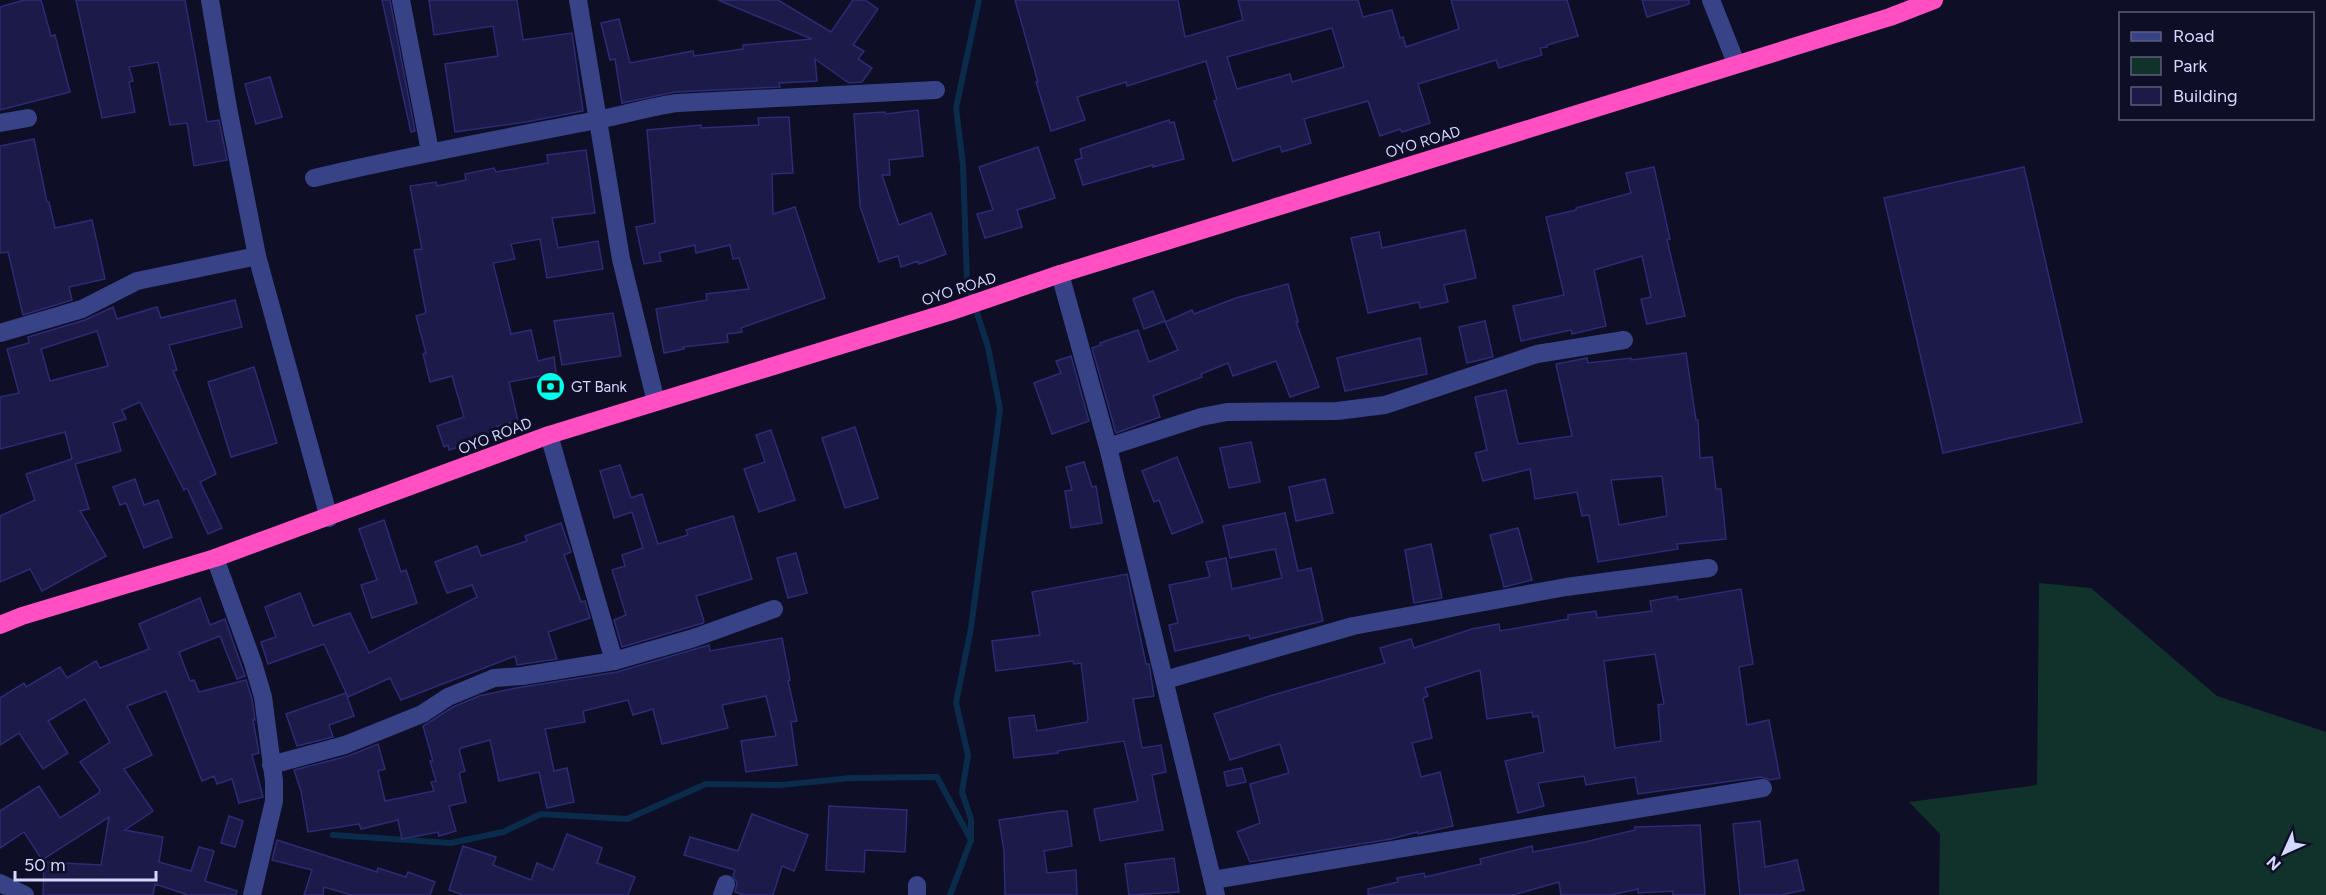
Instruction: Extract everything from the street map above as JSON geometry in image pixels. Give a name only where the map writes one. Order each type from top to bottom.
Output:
[{"type":"highway","name":"OYO ROAD","points":[[0,625],[22,616],[215,558],[329,518],[549,435],[949,312],[1060,274],[1736,63],[1890,17],[1934,0]]},
{"type":"street","points":[[210,0],[257,256],[329,518]]},
{"type":"street","points":[[401,0],[430,151]]},
{"type":"street","points":[[578,0],[621,260],[656,402]]},
{"type":"street","points":[[1712,0],[1736,63]]},
{"type":"street","points":[[314,178],[430,151],[677,103],[936,90]]},
{"type":"street","points":[[0,123],[28,118]]},
{"type":"street","points":[[0,333],[82,309],[136,281],[257,256]]},
{"type":"street","points":[[1060,274],[1108,447],[1166,680],[1214,888],[1763,788]]},
{"type":"street","points":[[1108,447],[1202,417],[1227,412],[1337,411],[1385,405],[1537,354],[1624,340]]},
{"type":"street","points":[[549,435],[614,661]]},
{"type":"street","points":[[215,558],[253,663],[263,698],[274,780],[274,801],[252,895]]},
{"type":"street","points":[[1166,680],[1353,626],[1566,587],[1709,568]]},
{"type":"street","points":[[271,765],[345,745],[422,714],[448,697],[494,678],[522,676],[614,661],[694,638],[774,609]]},
{"type":"street","points":[[0,883],[25,895]]},
{"type":"green space","points":[[2039,583],[2091,588],[2217,696],[2326,732],[2326,895],[1939,895],[1940,834],[1909,802],[2037,785]]},
{"type":"building","points":[[24,0],[41,0],[51,36],[55,35],[70,92],[0,110],[0,7]]},
{"type":"building","points":[[76,0],[185,0],[207,122],[219,120],[227,160],[194,166],[187,123],[170,125],[158,62],[129,67],[133,81],[129,82],[135,112],[102,118]]},
{"type":"building","points":[[382,0],[390,0],[415,131],[411,132]]},
{"type":"building","points":[[429,0],[517,0],[523,40],[572,33],[583,111],[455,132],[445,64],[498,56],[493,26],[434,35]]},
{"type":"building","points":[[718,0],[778,0],[831,32],[853,0],[865,0],[878,9],[853,45],[864,51],[858,59],[872,68],[862,82],[849,83],[815,59],[817,81],[779,83],[780,87],[675,92],[622,103],[615,59],[610,60],[601,23],[619,19],[630,63],[693,51],[694,56],[743,49],[743,45],[812,39]]},
{"type":"building","points":[[1015,0],[1178,0],[1185,37],[1243,20],[1238,0],[1358,0],[1363,17],[1392,10],[1400,38],[1403,37],[1406,47],[1459,29],[1451,0],[1567,0],[1578,36],[1540,48],[1542,55],[1499,68],[1496,60],[1418,84],[1430,123],[1380,136],[1368,101],[1304,119],[1311,143],[1282,152],[1280,146],[1233,161],[1214,101],[1217,100],[1206,61],[1127,86],[1126,82],[1077,97],[1085,120],[1051,131],[1036,82],[1038,82]],"holes":[[[1332,28],[1344,67],[1292,82],[1290,74],[1237,89],[1227,57]]]},
{"type":"building","points":[[1642,0],[1689,0],[1689,4],[1647,17]]},
{"type":"building","points":[[270,77],[282,117],[256,124],[245,84]]},
{"type":"building","points":[[918,110],[923,156],[889,160],[890,175],[882,175],[899,225],[931,213],[946,254],[919,264],[918,261],[901,267],[898,256],[879,262],[860,206],[854,114],[885,112],[886,114]]},
{"type":"building","points":[[789,117],[793,173],[772,174],[773,214],[795,207],[825,298],[741,328],[742,332],[727,334],[728,342],[683,347],[684,349],[664,353],[656,309],[707,300],[706,294],[749,289],[739,258],[733,259],[730,245],[696,253],[695,245],[659,253],[661,261],[644,264],[636,227],[655,223],[647,130],[701,125],[701,128],[759,125],[758,118]]},
{"type":"building","points":[[1169,120],[1170,123],[1174,122],[1184,159],[1153,167],[1153,165],[1083,185],[1075,160],[1082,158],[1080,149]]},
{"type":"building","points":[[34,139],[47,202],[49,202],[55,228],[92,220],[105,279],[69,287],[72,300],[23,315],[8,252],[0,253],[0,146]]},
{"type":"building","points":[[1038,147],[1055,198],[1017,210],[1022,227],[985,238],[977,214],[993,210],[979,167]]},
{"type":"building","points":[[586,150],[595,213],[552,218],[558,248],[598,241],[603,269],[547,278],[540,239],[511,244],[515,259],[493,263],[511,334],[531,330],[538,361],[554,357],[556,373],[509,382],[518,421],[497,426],[499,434],[449,450],[448,445],[444,447],[437,426],[464,417],[452,376],[430,382],[423,354],[426,353],[416,316],[426,313],[414,250],[422,249],[410,186],[436,182],[437,186],[466,180],[465,174],[494,168],[496,172],[548,163],[547,155]]},
{"type":"building","points":[[1654,167],[1670,239],[1667,240],[1685,316],[1647,324],[1641,299],[1651,297],[1642,256],[1594,270],[1606,326],[1572,334],[1571,330],[1521,341],[1513,306],[1564,295],[1546,217],[1631,193],[1626,173]]},
{"type":"building","points":[[2024,167],[2082,422],[1943,453],[1884,198]]},
{"type":"building","points":[[1465,230],[1476,278],[1444,285],[1448,302],[1420,308],[1419,302],[1368,313],[1351,238],[1379,232],[1382,248]]},
{"type":"building","points":[[1288,284],[1298,322],[1296,322],[1319,387],[1290,397],[1276,361],[1233,376],[1228,363],[1201,374],[1202,377],[1153,396],[1160,417],[1116,433],[1092,348],[1138,330],[1149,362],[1178,350],[1165,322],[1192,310],[1194,314],[1236,298]]},
{"type":"building","points":[[1153,291],[1165,321],[1144,329],[1133,299]]},
{"type":"building","points":[[235,300],[242,327],[169,345],[177,370],[173,371],[216,474],[200,482],[222,528],[208,534],[187,488],[184,490],[140,402],[122,410],[126,419],[113,423],[121,451],[75,464],[89,509],[80,511],[106,556],[42,591],[30,569],[0,582],[0,516],[35,500],[26,474],[72,459],[65,432],[0,449],[0,397],[19,393],[7,349],[29,343],[28,337],[85,320],[113,307],[117,319],[157,307],[161,318]],"holes":[[[97,331],[108,366],[50,381],[41,349]]]},
{"type":"building","points":[[613,313],[621,356],[562,365],[554,321]]},
{"type":"building","points":[[1485,321],[1493,357],[1467,363],[1459,327]]},
{"type":"building","points":[[1420,338],[1427,374],[1345,391],[1337,358]]},
{"type":"building","points":[[1686,353],[1696,420],[1698,420],[1700,458],[1712,457],[1716,489],[1721,489],[1726,539],[1677,544],[1678,549],[1598,562],[1589,515],[1582,516],[1577,492],[1535,499],[1530,469],[1483,481],[1475,453],[1487,450],[1475,397],[1506,390],[1518,444],[1572,436],[1556,364],[1587,358],[1588,363],[1631,358],[1631,360]],"holes":[[[1662,476],[1667,516],[1619,525],[1611,480]]]},
{"type":"building","points":[[1071,356],[1089,421],[1052,434],[1034,383],[1061,373],[1056,361]]},
{"type":"building","points":[[254,367],[277,443],[231,457],[208,382]]},
{"type":"building","points":[[855,427],[878,498],[845,508],[822,438]]},
{"type":"building","points":[[771,430],[795,500],[759,512],[744,469],[765,462],[756,435]]},
{"type":"building","points":[[1251,442],[1260,482],[1229,488],[1220,448]]},
{"type":"building","points":[[1177,457],[1203,522],[1172,534],[1159,500],[1154,502],[1142,471]]},
{"type":"building","points":[[1084,462],[1092,487],[1096,486],[1102,523],[1071,528],[1065,491],[1072,490],[1066,467]]},
{"type":"building","points":[[620,465],[631,498],[642,494],[658,544],[688,535],[686,530],[733,516],[752,579],[696,596],[703,623],[622,647],[614,620],[626,615],[612,570],[625,566],[622,555],[643,548],[632,512],[614,518],[600,471]]},
{"type":"building","points":[[135,479],[144,505],[158,500],[172,537],[144,548],[126,503],[120,505],[113,487]]},
{"type":"building","points":[[1325,479],[1333,513],[1296,521],[1289,487]]},
{"type":"building","points":[[1285,513],[1298,571],[1311,568],[1323,621],[1250,639],[1249,635],[1175,651],[1169,625],[1178,623],[1169,585],[1210,577],[1206,562],[1226,558],[1232,589],[1282,578],[1275,549],[1230,558],[1223,526]]},
{"type":"building","points":[[384,520],[401,572],[406,570],[417,603],[372,618],[361,585],[377,580],[359,529]]},
{"type":"building","points":[[561,523],[571,552],[564,555],[581,602],[585,601],[590,618],[548,632],[557,659],[517,665],[515,656],[401,700],[390,678],[348,697],[324,644],[268,664],[261,642],[276,637],[265,607],[300,593],[313,626],[350,613],[369,653],[477,597],[472,585],[447,593],[435,562],[477,546],[481,556],[527,541],[525,536]]},
{"type":"building","points":[[1518,528],[1532,580],[1504,587],[1490,535]]},
{"type":"building","points":[[1431,544],[1442,598],[1414,603],[1405,550]]},
{"type":"building","points":[[796,553],[807,593],[788,598],[777,558]]},
{"type":"building","points":[[1127,574],[1146,664],[1149,664],[1154,696],[1133,699],[1142,748],[1161,745],[1166,772],[1152,775],[1163,830],[1100,841],[1094,809],[1138,801],[1124,741],[1014,758],[1009,718],[1034,715],[1037,731],[1087,722],[1081,663],[1074,664],[1073,661],[996,671],[992,641],[1040,635],[1032,592]]},
{"type":"building","points":[[1741,589],[1753,664],[1739,667],[1747,725],[1769,720],[1780,778],[1770,780],[1761,777],[1638,794],[1635,777],[1586,785],[1584,776],[1538,783],[1544,806],[1518,813],[1505,761],[1544,752],[1538,716],[1533,717],[1532,712],[1487,719],[1480,670],[1425,688],[1428,696],[1423,698],[1432,738],[1412,743],[1421,777],[1440,772],[1453,826],[1391,839],[1250,862],[1237,832],[1260,823],[1250,784],[1289,773],[1280,744],[1230,760],[1214,714],[1385,663],[1380,648],[1411,639],[1414,648],[1472,629],[1499,624],[1500,631],[1568,619],[1568,615],[1596,611],[1597,618],[1652,611],[1650,601],[1677,596],[1678,600]],"holes":[[[1655,654],[1664,704],[1658,705],[1661,741],[1615,748],[1604,661]]]},
{"type":"building","points":[[200,598],[210,625],[225,619],[245,676],[237,679],[220,636],[179,652],[190,681],[194,680],[199,692],[246,680],[252,699],[259,753],[252,755],[263,797],[239,803],[232,779],[217,784],[214,776],[202,781],[166,691],[127,706],[152,755],[124,769],[153,811],[125,830],[163,837],[159,862],[191,871],[199,847],[214,851],[205,881],[237,891],[236,895],[188,895],[155,884],[153,895],[43,895],[44,862],[101,865],[109,817],[42,860],[24,832],[0,848],[0,811],[39,786],[60,818],[99,793],[100,790],[80,762],[110,742],[85,699],[48,721],[68,753],[43,769],[19,733],[0,745],[0,698],[24,683],[26,687],[60,667],[67,678],[96,661],[100,668],[149,649],[139,624]]},
{"type":"building","points":[[782,638],[797,721],[791,722],[797,765],[746,772],[741,741],[776,736],[766,696],[722,705],[728,728],[662,744],[653,709],[633,715],[628,700],[583,711],[585,722],[545,729],[554,771],[567,768],[574,802],[547,808],[539,772],[499,781],[490,740],[459,750],[465,771],[459,773],[466,802],[449,806],[456,831],[439,836],[438,832],[402,839],[398,820],[361,829],[359,824],[308,832],[301,791],[294,770],[348,756],[378,744],[385,769],[378,771],[385,801],[434,791],[431,782],[436,781],[430,761],[433,761],[423,726],[453,707],[479,696],[516,688],[617,672],[709,645],[710,651]]},
{"type":"building","points":[[346,693],[354,716],[329,725],[333,737],[297,746],[286,714]]},
{"type":"building","points":[[1242,768],[1246,782],[1227,786],[1224,772]]},
{"type":"building","points":[[829,806],[907,810],[905,852],[865,850],[864,872],[826,870]]},
{"type":"building","points":[[1067,811],[1072,846],[1044,851],[1047,873],[1076,870],[1077,895],[1005,895],[1004,851],[999,820]]},
{"type":"building","points":[[752,814],[808,835],[794,871],[782,866],[773,895],[744,895],[735,892],[737,883],[733,876],[735,870],[684,855],[690,837],[738,851]]},
{"type":"building","points":[[229,816],[243,821],[235,847],[221,843]]},
{"type":"building","points":[[1760,821],[1765,867],[1797,860],[1804,890],[1781,895],[1740,895],[1733,824]]},
{"type":"building","points":[[1700,825],[1705,895],[1673,895],[1673,891],[1638,893],[1638,889],[1611,895],[1561,895],[1559,882],[1513,895],[1368,895],[1368,889],[1398,882],[1397,878],[1424,873],[1425,877],[1481,864],[1480,859],[1532,846],[1533,852],[1635,830],[1635,827]]},
{"type":"building","points":[[567,834],[602,848],[597,863],[635,877],[628,895],[463,895],[449,890],[463,846],[496,857],[493,865],[531,880],[537,863],[553,870]]},
{"type":"building","points":[[277,840],[377,872],[378,868],[406,877],[408,872],[435,882],[430,895],[351,895],[324,887],[323,895],[304,895],[312,870],[272,860]]},
{"type":"building","points":[[1174,858],[1179,892],[1129,895],[1125,864]]},
{"type":"waterway","points":[[950,895],[971,840],[971,819],[962,792],[968,755],[956,703],[971,628],[1000,409],[988,347],[967,282],[963,165],[956,108],[979,0]]},
{"type":"waterway","points":[[333,835],[451,843],[503,832],[541,814],[627,819],[706,784],[781,785],[851,778],[937,777],[971,840]]},
{"type":"place","name":"GT Bank","points":[[550,387]]}]
